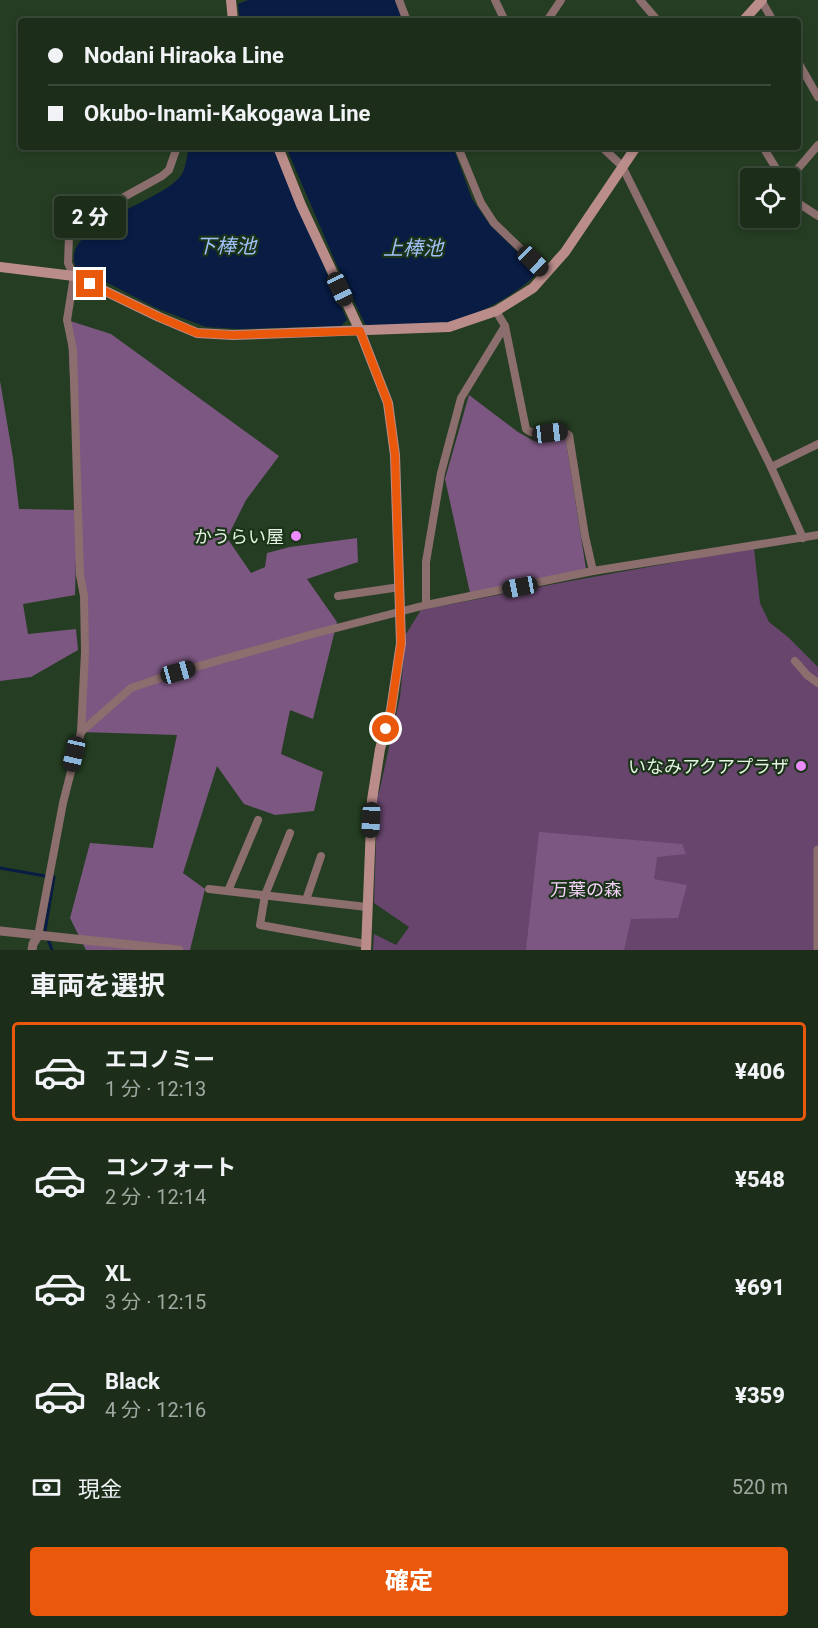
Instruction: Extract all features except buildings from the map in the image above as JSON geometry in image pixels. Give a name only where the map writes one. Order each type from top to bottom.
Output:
[{"type":"main road","points":[[231,0],[234,18]]},
{"type":"main road","points":[[746,18],[761,0]]},
{"type":"main road","points":[[279,150],[301,205],[360,331],[388,403],[395,455],[401,643],[391,710],[380,749],[372,800],[366,947]]},
{"type":"main road","points":[[0,267],[74,276],[197,333],[233,335],[449,327],[496,311],[533,288],[565,252],[634,150]]},
{"type":"street","points":[[399,0],[406,18]]},
{"type":"street","points":[[495,0],[504,18]]},
{"type":"street","points":[[549,18],[561,0]]},
{"type":"street","points":[[640,0],[655,18]]},
{"type":"street","points":[[761,0],[771,18]]},
{"type":"street","points":[[801,67],[818,97]]},
{"type":"street","points":[[799,168],[818,146]]},
{"type":"street","points":[[32,950],[38,936],[63,803],[81,732],[84,689],[84,596],[80,575],[73,348],[67,320],[74,276],[68,263],[69,237],[104,208],[162,176],[169,170],[176,150]]},
{"type":"street","points":[[459,150],[481,203],[494,223],[546,273]]},
{"type":"street","points":[[605,150],[622,166],[771,467],[803,538]]},
{"type":"street","points":[[765,150],[776,168]]},
{"type":"street","points":[[800,204],[818,216]]},
{"type":"street","points":[[496,311],[505,326],[526,429],[536,434],[563,431],[569,435],[593,572]]},
{"type":"street","points":[[426,606],[426,562],[441,473],[461,398],[505,326]]},
{"type":"street","points":[[771,467],[818,444]]},
{"type":"street","points":[[81,732],[131,688],[224,659],[384,616],[593,572],[818,535]]},
{"type":"street","points":[[338,596],[400,587]]},
{"type":"street","points":[[795,661],[807,675],[818,683]]},
{"type":"street","points":[[228,891],[258,820]]},
{"type":"street","points":[[290,833],[265,895],[260,925],[366,947]]},
{"type":"street","points":[[818,850],[818,949]]},
{"type":"street","points":[[306,900],[321,856]]},
{"type":"street","points":[[209,889],[367,907]]},
{"type":"street","points":[[0,931],[179,950]]},
{"type":"green space","points":[[67,320],[111,334],[279,456],[246,500],[227,538],[251,573],[265,567],[267,553],[290,547],[357,538],[358,562],[307,579],[337,622],[313,719],[290,710],[281,754],[323,772],[314,811],[275,815],[244,804],[217,766],[183,873],[205,889],[190,950],[86,950],[70,918],[90,843],[153,848],[177,735],[81,732],[85,636],[77,515],[75,595],[23,604],[28,634],[76,629],[78,650],[31,677],[0,681],[0,381],[19,509],[77,510]]},
{"type":"green space","points":[[469,395],[518,432],[534,441],[565,435],[586,569],[470,593],[445,479]]},
{"type":"green space","points":[[754,548],[760,603],[769,622],[788,637],[818,667],[818,950],[373,950],[374,934],[396,945],[409,927],[374,903],[377,811],[375,799],[379,793],[400,697],[406,634],[421,610]]},
{"type":"green space","name":"万葉の森","points":[[539,832],[682,844],[686,854],[657,857],[654,879],[687,885],[678,918],[631,919],[624,950],[526,950]]},
{"type":"water","points":[[248,0],[395,0],[402,18],[240,18],[238,4]]},
{"type":"water","name":"下棒池","points":[[188,150],[274,150],[347,320],[341,326],[240,329],[206,327],[156,308],[108,283],[78,272],[74,256],[80,241],[95,228],[172,185],[182,174]]},
{"type":"water","name":"上棒池","points":[[287,150],[454,150],[472,199],[490,225],[538,272],[506,298],[465,318],[440,325],[374,327],[365,324],[338,268]]},
{"type":"waterway","points":[[0,868],[45,876]]},
{"type":"waterway","points":[[52,950],[45,931],[54,877]]},
{"type":"place","name":"かうらい屋","points":[[296,536]]},
{"type":"place","name":"いなみアクアプラザ","points":[[801,766]]},
{"type":"route","points":[[90,284],[197,333],[233,335],[360,331],[388,403],[395,455],[401,643],[386,729]]}]
